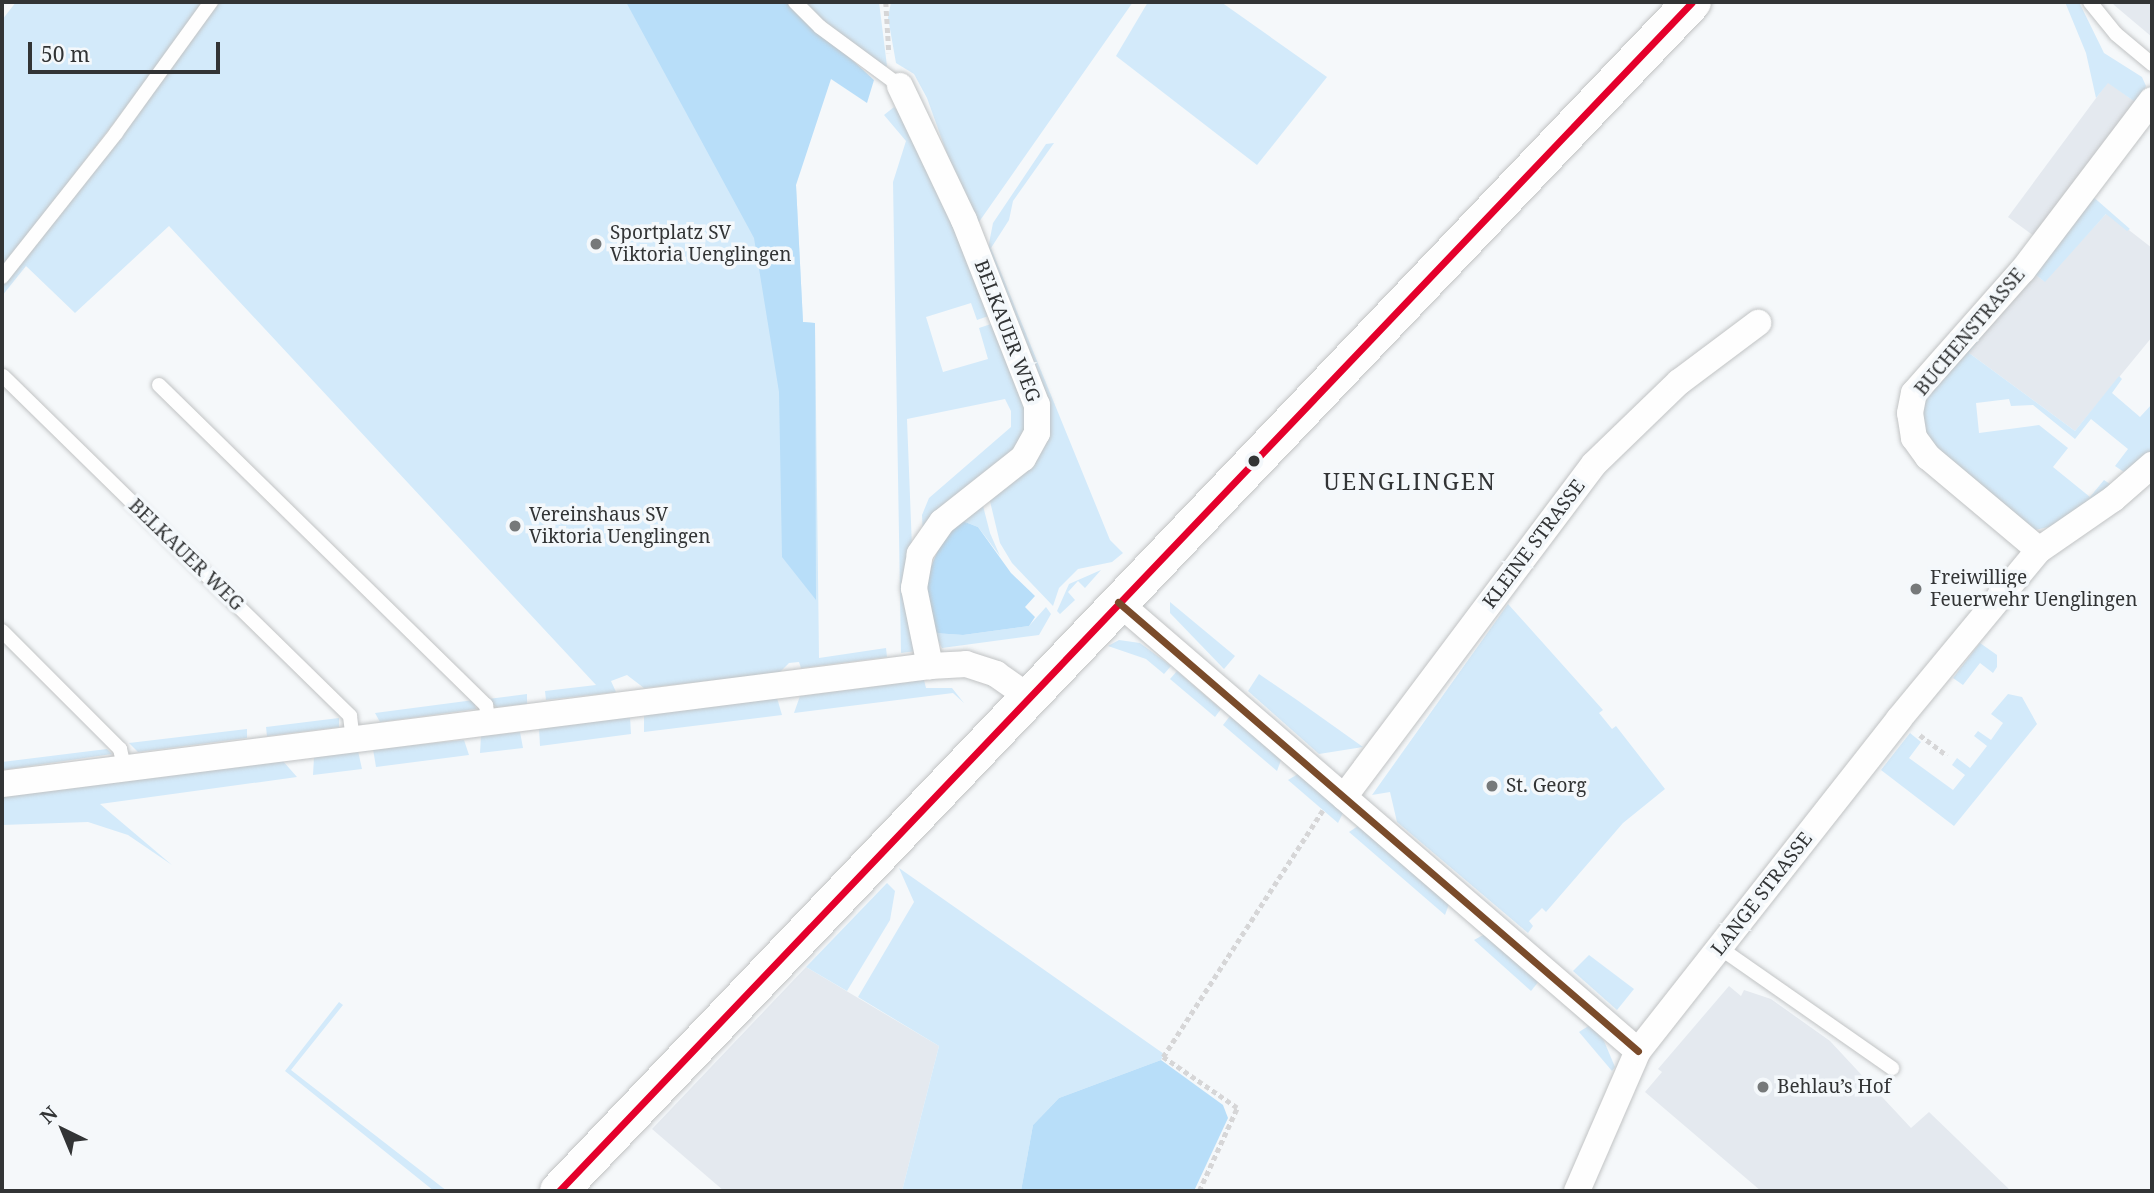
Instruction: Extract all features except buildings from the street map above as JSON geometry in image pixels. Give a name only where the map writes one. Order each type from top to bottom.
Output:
[{"type":"main road","points":[[559,1191],[1692,2]]},
{"type":"street","name":"BELKAUER WEG","points":[[900,86],[964,220],[1037,405],[1037,433],[1023,458],[942,522],[920,554],[914,588],[930,666]]},
{"type":"street","name":"BUCHENSTRASSE","points":[[2039,550],[1928,457],[1914,438],[1910,413],[1914,393],[2023,270],[2152,100]]},
{"type":"street","name":"KLEINE STRASSE","points":[[1340,794],[1594,464],[1679,382],[1758,323]]},
{"type":"street","name":"LANGE STRASSE","points":[[1577,1191],[1638,1051],[1899,719],[1980,617],[2039,550],[2113,499],[2152,466]]},
{"type":"street","points":[[1118,602],[1638,1051]]},
{"type":"street","points":[[2,784],[930,666],[966,664],[996,674],[1028,696]]},
{"type":"lane","points":[[2,277],[116,133],[211,2]]},
{"type":"lane","points":[[795,2],[850,51],[900,86]]},
{"type":"lane","points":[[2090,2],[2116,34],[2152,64]]},
{"type":"lane","name":"BELKAUER WEG","points":[[3,376],[350,716],[353,741]]},
{"type":"lane","points":[[159,385],[486,705],[489,724]]},
{"type":"lane","points":[[2,631],[120,749],[124,767]]},
{"type":"lane","points":[[1720,948],[1892,1068]]},
{"type":"path","points":[[886,2],[890,58],[900,86]]},
{"type":"path","points":[[1899,719],[1947,755]]},
{"type":"path","points":[[1199,1191],[1237,1108],[1163,1057],[1340,794]]},
{"type":"shaded area","points":[[16,2],[207,2],[2,268],[2,20]]},
{"type":"shaded area","points":[[220,2],[626,2],[796,185],[803,322],[815,323],[819,658],[886,648],[887,657],[801,668],[799,662],[789,663],[779,673],[644,688],[627,675],[611,681],[616,692],[546,700],[545,691],[596,685],[169,226],[75,313],[26,266],[2,296],[2,284]]},
{"type":"shaded area","points":[[626,2],[789,2],[874,80],[867,103],[831,79],[796,185],[803,322],[815,323],[816,600],[782,557],[779,392],[754,238]]},
{"type":"shaded area","points":[[804,2],[879,2],[887,66],[880,68],[837,36]]},
{"type":"shaded area","points":[[891,2],[1133,2],[974,229],[927,98],[914,74],[896,63],[888,18]]},
{"type":"shaded area","points":[[1148,2],[1221,2],[1327,77],[1257,165],[1116,56]]},
{"type":"shaded area","points":[[2065,2],[2079,2],[2104,53],[2142,77],[2146,86],[2138,104],[2108,83],[2096,98],[2086,53]]},
{"type":"shaded area","points":[[2112,2],[2152,2],[2152,37],[2114,5]]},
{"type":"shaded area","points":[[2108,82],[2138,104],[2038,239],[2008,217]]},
{"type":"shaded area","points":[[894,107],[915,132],[994,314],[977,320],[971,303],[926,317],[943,372],[988,359],[979,328],[997,322],[1031,412],[1020,453],[923,538],[922,515],[929,498],[1011,427],[1011,411],[1005,399],[907,419],[916,651],[901,653],[893,182],[906,141],[884,115]]},
{"type":"shaded area","points":[[1054,143],[1013,201],[1009,220],[991,248],[1110,540],[1123,553],[1112,562],[1078,569],[1059,588],[1053,606],[1012,563],[1000,543],[989,497],[1034,466],[1050,428],[986,259],[993,223],[1046,144]]},
{"type":"shaded area","points":[[2091,195],[2130,229],[2127,231],[2106,214],[2045,282],[2032,272],[1969,353],[2075,431],[2119,376],[2122,379],[2112,393],[2140,417],[2152,404],[2152,450],[2133,471],[2124,472],[2115,466],[2128,449],[2091,419],[2075,439],[2033,405],[2011,406],[2009,399],[1976,403],[1979,433],[2039,425],[2068,448],[2053,467],[2090,497],[2104,480],[2110,484],[2109,489],[2053,526],[2035,530],[1930,450],[1921,413],[1927,397]]},
{"type":"shaded area","points":[[2107,213],[2152,248],[2152,337],[2075,431],[1969,353],[2032,272],[2044,281]]},
{"type":"shaded area","points":[[982,502],[990,533],[1000,556],[978,527],[960,520]]},
{"type":"shaded area","points":[[960,520],[978,527],[1011,573],[1035,596],[1025,607],[1035,617],[1029,626],[963,635],[934,633],[924,584],[940,545]]},
{"type":"shaded area","points":[[1101,570],[1085,588],[1078,581],[1068,592],[1075,600],[1060,614],[1057,611],[1069,584]]},
{"type":"shaded area","points":[[1170,602],[1235,656],[1224,669],[1170,613]]},
{"type":"shaded area","points":[[1508,604],[1603,710],[1599,713],[1612,729],[1616,726],[1665,789],[1623,823],[1546,912],[1542,908],[1529,921],[1533,926],[1528,933],[1397,822],[1390,792],[1372,795]]},
{"type":"shaded area","points":[[1046,607],[1051,614],[1039,635],[942,648],[934,633],[963,635],[1029,626]]},
{"type":"shaded area","points":[[1119,640],[1140,643],[1171,666],[1164,674],[1146,659],[1108,646]]},
{"type":"shaded area","points":[[1980,643],[1997,655],[1997,667],[1993,673],[1980,663],[1963,685],[1953,678]]},
{"type":"shaded area","points":[[1177,671],[1221,709],[1215,717],[1170,679]]},
{"type":"shaded area","points":[[1259,674],[1363,747],[1319,754],[1248,691]]},
{"type":"shaded area","points":[[924,680],[926,688],[952,688],[964,703],[953,693],[794,713],[800,696]]},
{"type":"shaded area","points":[[527,694],[527,704],[496,707],[488,699]]},
{"type":"shaded area","points":[[2008,694],[2022,697],[2037,724],[1954,826],[1881,770],[1910,733],[1921,742],[1909,758],[1953,790],[1965,775],[1952,765],[1957,758],[1970,768],[1987,746],[1974,736],[1978,731],[1991,740],[2003,723],[1991,714]]},
{"type":"shaded area","points":[[777,698],[782,715],[644,732],[644,714]]},
{"type":"shaded area","points":[[474,700],[476,709],[380,722],[375,713]]},
{"type":"shaded area","points":[[1230,716],[1281,760],[1277,771],[1223,725]]},
{"type":"shaded area","points":[[630,717],[631,734],[540,746],[539,728]]},
{"type":"shaded area","points":[[339,718],[339,727],[267,736],[266,727]]},
{"type":"shaded area","points":[[247,729],[247,738],[138,752],[129,743]]},
{"type":"shaded area","points":[[520,732],[523,748],[480,753],[481,736]]},
{"type":"shaded area","points":[[464,740],[469,755],[376,767],[373,749]]},
{"type":"shaded area","points":[[107,749],[112,754],[2,770],[2,762]]},
{"type":"shaded area","points":[[358,751],[362,769],[313,775],[314,757]]},
{"type":"shaded area","points":[[282,760],[297,777],[100,804],[172,865],[128,835],[88,822],[2,825],[2,792]]},
{"type":"shaded area","points":[[1298,774],[1343,813],[1338,823],[1288,780]]},
{"type":"shaded area","points":[[1358,826],[1449,904],[1445,915],[1349,832]]},
{"type":"shaded area","points":[[899,868],[1164,1054],[1161,1060],[1059,1098],[1033,1125],[1021,1191],[902,1191],[939,1046],[858,997],[914,902]]},
{"type":"shaded area","points":[[887,883],[895,891],[890,920],[847,991],[806,967]]},
{"type":"shaded area","points":[[1485,934],[1539,981],[1531,991],[1474,940]]},
{"type":"shaded area","points":[[1589,955],[1634,989],[1617,1010],[1573,971]]},
{"type":"shaded area","points":[[806,967],[939,1046],[902,1191],[724,1191],[652,1129]]},
{"type":"shaded area","name":"Behlau’s Hof","points":[[1729,986],[1741,996],[1744,990],[1771,999],[1830,1041],[1911,1128],[1929,1112],[2011,1191],[1761,1191],[1645,1092],[1662,1072],[1658,1069]]},
{"type":"shaded area","points":[[339,1002],[343,1005],[291,1070],[447,1191],[434,1191],[285,1071]]},
{"type":"shaded area","points":[[1590,1025],[1604,1041],[1615,1067],[1612,1071],[1579,1032]]},
{"type":"shaded area","points":[[1161,1060],[1223,1105],[1228,1118],[1194,1191],[1021,1191],[1033,1125],[1059,1098]]},
{"type":"transit line","points":[[559,1191],[1692,2]]},
{"type":"transit line","points":[[1118,602],[1638,1051]]},
{"type":"place","name":"Sportplatz SV Viktoria Uenglingen","points":[[596,244]]},
{"type":"place","name":"Vereinshaus SV Viktoria Uenglingen","points":[[515,526]]},
{"type":"place","name":"Freiwillige Feuerwehr Uenglingen","points":[[1916,589]]},
{"type":"place","name":"St. Georg","points":[[1492,786]]},
{"type":"place","name":"Behlau’s Hof","points":[[1763,1087]]},
{"type":"district","name":"UENGLINGEN","points":[[1410,481]]}]
